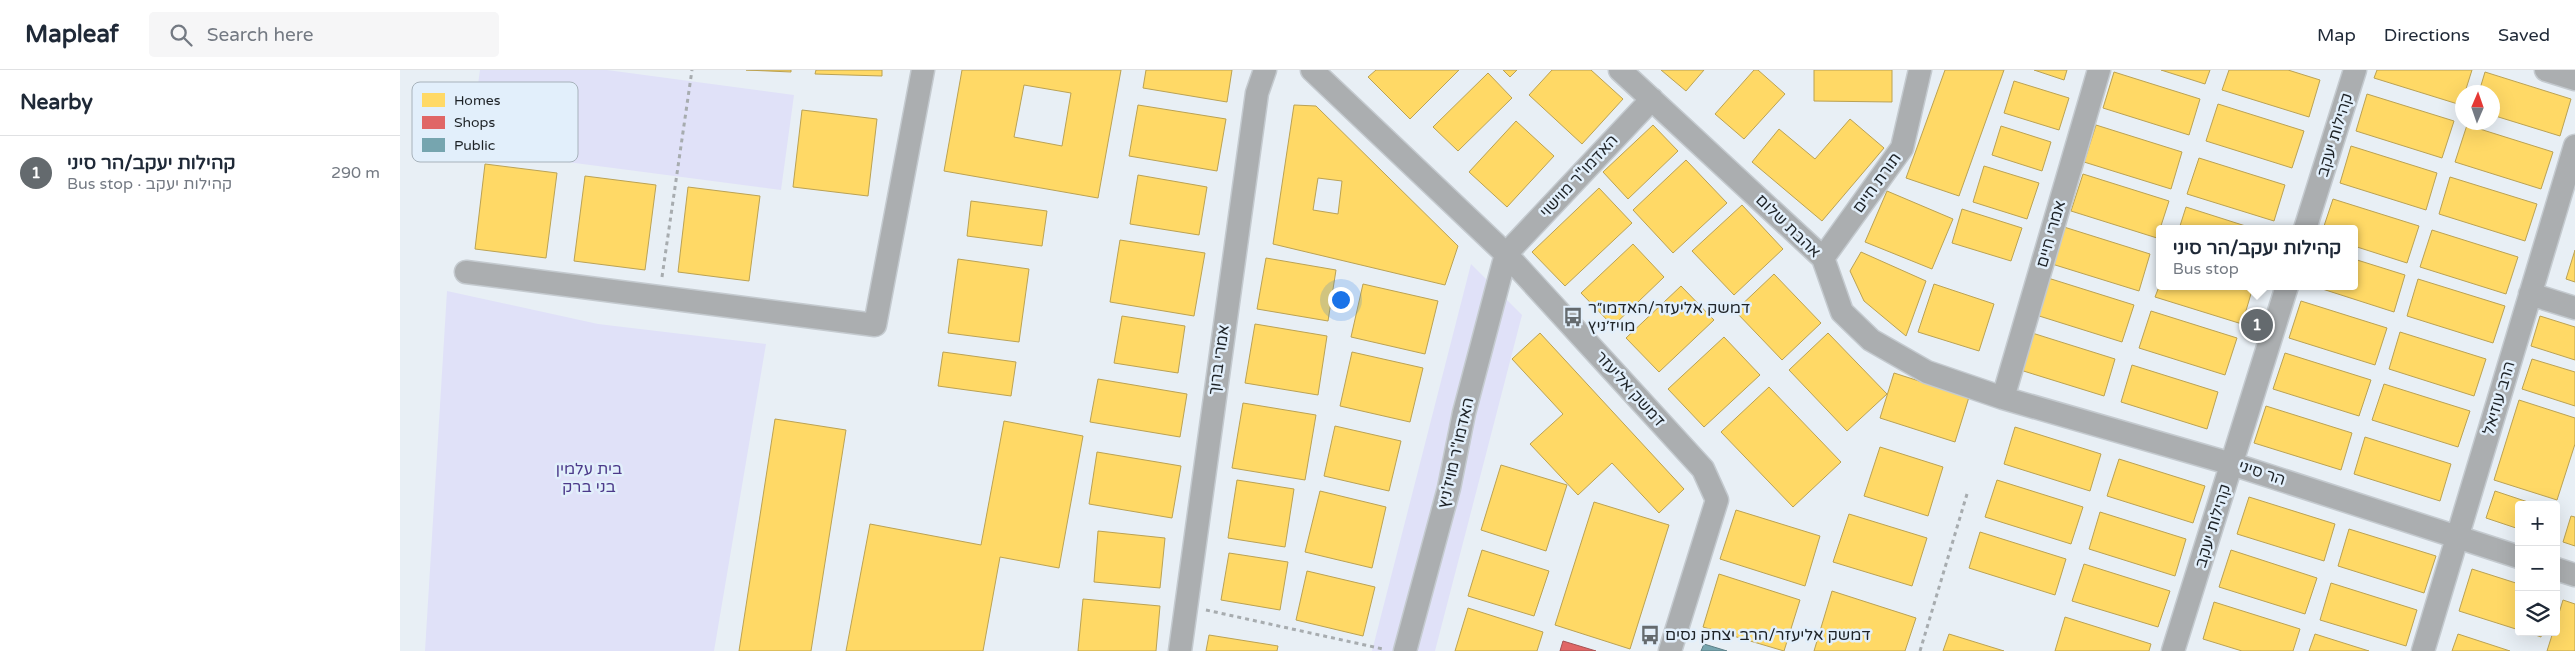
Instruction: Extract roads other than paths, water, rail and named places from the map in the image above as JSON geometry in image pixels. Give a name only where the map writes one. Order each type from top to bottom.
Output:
[{"type":"street","points":[[466,272],[875,325],[923,70]]},
{"type":"street","name":"אמרי ברוך","points":[[1180,651],[1184,606],[1257,93],[1265,70]]},
{"type":"street","name":"דמשק אליעזר","points":[[1312,70],[1506,254],[1703,469],[1717,500],[1670,651]]},
{"type":"street","name":"אהבת שלום","points":[[1620,70],[1823,258],[1842,312],[1871,340],[1927,372],[2003,398]]},
{"type":"street","name":"תורת חיים","points":[[1823,258],[1902,148],[1920,70]]},
{"type":"street","name":"אמרי חיים","points":[[2003,398],[2099,70]]},
{"type":"street","name":"קהילות יעקב","points":[[2307,225],[2355,70]]},
{"type":"street","points":[[2546,70],[2575,79]]},
{"type":"street","name":"האדמו\"ר מוישוי","points":[[1506,254],[1652,99]]},
{"type":"street","name":"הרב עוזיאל","points":[[2423,651],[2575,146]]},
{"type":"street","name":"האדמו\"ר מויז'ניץ","points":[[1395,650],[1449,488],[1464,413],[1506,254]]},
{"type":"street","name":"קהילות יעקב","points":[[2173,651],[2286,290]]},
{"type":"street","points":[[2530,294],[2575,308]]},
{"type":"street","name":"הר סיני","points":[[2003,398],[2232,464],[2515,556]]},
{"type":"street","points":[[2560,570],[2575,575]]},
{"type":"place","name":"דמשק אליעזר/האדמו״ר מויז׳ניץ","points":[[1573,317]]},
{"type":"place","name":"קהילות יעקב/הר סיני","points":[[2257,325]]},
{"type":"place","name":"דמשק אליעזר/הרב יצחק נסים","points":[[1650,635]]},
{"type":"park label","name":"בית עלמין בני ברק","points":[[589,478]]}]
